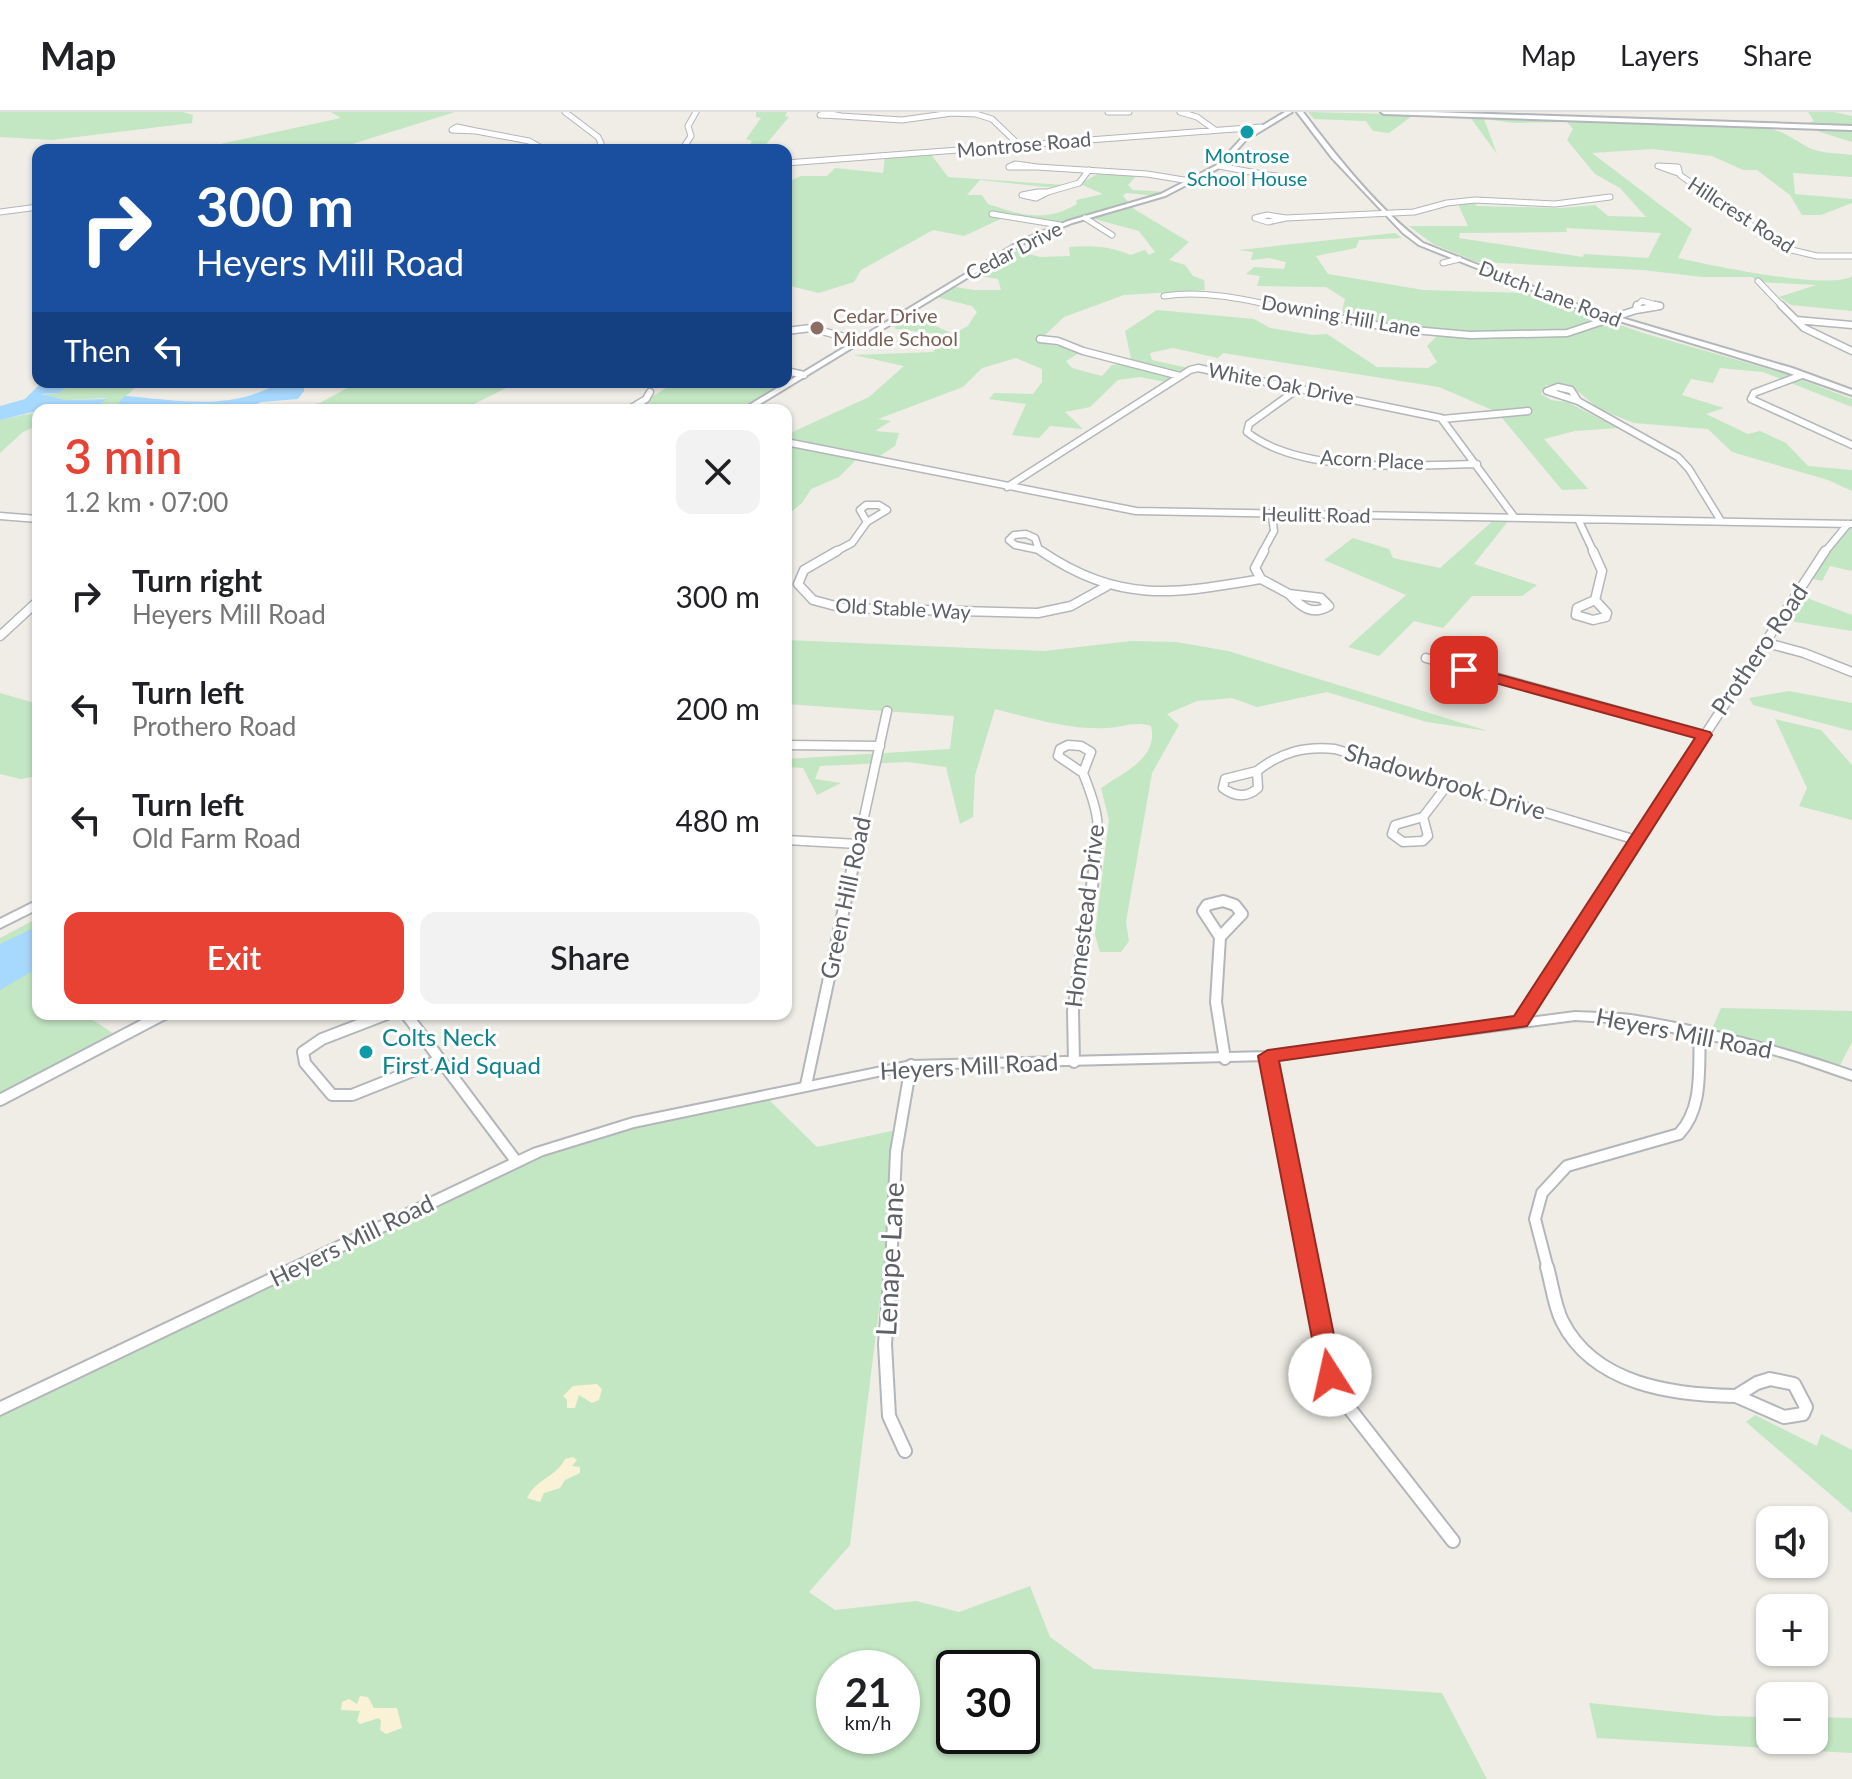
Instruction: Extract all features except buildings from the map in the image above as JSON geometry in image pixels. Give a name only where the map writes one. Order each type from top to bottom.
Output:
[{"type":"street","points":[[565,112],[598,137],[600,144]]},
{"type":"street","points":[[686,144],[691,136],[688,126],[696,112]]},
{"type":"street","points":[[1108,112],[1129,112]]},
{"type":"street","points":[[1180,112],[1197,117],[1215,130]]},
{"type":"street","name":"Cedar Drive","points":[[792,382],[1003,253],[1060,225],[1151,201],[1219,166],[1234,146],[1289,112]]},
{"type":"street","name":"Dutch Lane Road","points":[[1300,112],[1334,157],[1417,241],[1613,318],[1852,393]]},
{"type":"street","points":[[1384,112],[1514,114],[1852,128]]},
{"type":"street","points":[[841,116],[902,120],[952,113],[979,114],[992,119],[1020,146]]},
{"type":"street","name":"Montrose Road","points":[[792,163],[1261,127]]},
{"type":"street","points":[[476,131],[534,144]]},
{"type":"street","points":[[1037,167],[1017,169],[1009,166],[1018,163],[1037,167],[1151,174],[1190,181]]},
{"type":"street","points":[[1219,166],[1290,178],[1276,181],[1262,174]]},
{"type":"street","points":[[1048,192],[1079,183],[1089,170]]},
{"type":"street","name":"Hillcrest Road","points":[[1678,173],[1783,248],[1817,256],[1852,256]]},
{"type":"street","points":[[1286,218],[1268,222],[1255,218],[1261,215],[1286,218],[1427,211],[1460,201],[1555,204],[1610,197]]},
{"type":"street","points":[[0,212],[32,208]]},
{"type":"street","points":[[992,214],[1060,225]]},
{"type":"street","points":[[1085,218],[1112,235]]},
{"type":"street","points":[[1443,263],[1459,259]]},
{"type":"street","points":[[1758,281],[1786,306],[1796,320],[1817,336],[1852,351]]},
{"type":"street","name":"Downing Hill Lane","points":[[1164,296],[1184,293],[1237,298],[1375,326],[1448,334],[1559,334],[1636,310]]},
{"type":"street","points":[[1796,320],[1852,325]]},
{"type":"street","points":[[792,327],[859,341]]},
{"type":"street","points":[[1040,339],[1058,341],[1083,351],[1180,376]]},
{"type":"street","name":"White Oak Drive","points":[[1007,487],[1191,369],[1201,368],[1442,419],[1528,411]]},
{"type":"street","points":[[792,372],[804,375]]},
{"type":"street","points":[[1802,375],[1754,393],[1751,399],[1852,445]]},
{"type":"street","name":"Cedar Drive","points":[[755,404],[782,388]]},
{"type":"street","name":"Acorn Place","points":[[1299,388],[1249,424],[1247,432],[1251,438],[1270,447],[1332,462],[1477,464]]},
{"type":"street","points":[[638,404],[650,392]]},
{"type":"street","points":[[1578,401],[1678,457],[1689,469],[1721,521]]},
{"type":"street","points":[[1442,419],[1515,518]]},
{"type":"street","name":"Heulitt Road","points":[[792,443],[1127,510],[1850,524]]},
{"type":"street","points":[[1261,579],[1255,564],[1274,531],[1272,515]]},
{"type":"street","points":[[0,516],[32,519]]},
{"type":"street","points":[[1578,519],[1602,571],[1595,600]]},
{"type":"street","name":"Old Stable Way","points":[[867,522],[852,543],[804,570],[798,584],[807,597],[824,605],[851,609],[1032,614],[1070,607],[1107,586]]},
{"type":"street","name":"Prothero Road","points":[[1520,1022],[1832,541],[1850,524]]},
{"type":"street","points":[[1039,550],[1107,586],[1144,594],[1172,594],[1261,579],[1289,594],[1304,609],[1319,611],[1329,606],[1321,598],[1289,594]]},
{"type":"street","points":[[0,636],[32,606]]},
{"type":"street","points":[[0,621],[15,622]]},
{"type":"street","points":[[1767,643],[1804,653],[1852,672]]},
{"type":"street","points":[[1426,658],[1704,735]]},
{"type":"street","name":"Green Hill Road","points":[[806,1085],[887,711]]},
{"type":"street","points":[[792,745],[880,746]]},
{"type":"street","name":"Shadowbrook Drive","points":[[1257,771],[1282,753],[1330,748],[1636,840]]},
{"type":"street","name":"Homestead Drive","points":[[1074,1062],[1073,1011],[1100,830],[1096,806],[1083,773]]},
{"type":"street","points":[[1423,817],[1449,783]]},
{"type":"street","points":[[792,840],[858,844]]},
{"type":"street","points":[[1220,937],[1242,914],[1235,905],[1218,901],[1207,905],[1203,911],[1220,937],[1216,1002],[1225,1059]]},
{"type":"street","points":[[0,924],[32,907]]},
{"type":"street","name":"Heyers Mill Road","points":[[0,1409],[516,1161],[607,1130],[911,1065],[1268,1056],[1520,1022],[1597,1016],[1789,1054],[1852,1076]]},
{"type":"street","points":[[0,1100],[153,1020]]},
{"type":"street","points":[[371,1020],[322,1039],[303,1052],[305,1063],[332,1095],[352,1095],[440,1060]]},
{"type":"street","points":[[410,1020],[516,1161]]},
{"type":"street","points":[[1700,1034],[1696,1109],[1692,1122],[1679,1134],[1567,1166],[1542,1193],[1535,1219],[1561,1320],[1578,1345],[1601,1364],[1633,1382],[1692,1395],[1736,1396],[1784,1417],[1803,1414],[1806,1407],[1794,1384],[1772,1378],[1759,1381],[1736,1396]]},
{"type":"street","points":[[1268,1056],[1330,1375],[1339,1395],[1356,1418],[1453,1541]]},
{"type":"street","name":"Lenape Lane","points":[[905,1451],[889,1416],[885,1344],[896,1152],[911,1065]]},
{"type":"green space","points":[[0,112],[183,112],[193,115],[192,123],[52,140],[0,137]]},
{"type":"green space","points":[[331,112],[455,112],[352,144],[220,144],[341,118]]},
{"type":"green space","points":[[756,112],[787,112],[785,116],[789,117],[766,144],[750,144],[752,141],[746,139],[761,118],[756,117]]},
{"type":"green space","points":[[1308,112],[1636,120],[1744,126],[1778,131],[1815,150],[1852,155],[1852,177],[1793,173],[1795,194],[1852,199],[1852,203],[1821,215],[1802,215],[1790,195],[1757,170],[1743,170],[1712,156],[1652,149],[1592,153],[1692,229],[1678,258],[1796,279],[1840,280],[1852,276],[1852,311],[1791,305],[1779,297],[1816,285],[1758,282],[1752,277],[1702,277],[1643,270],[1477,262],[1433,244],[1409,226],[1468,226],[1458,204],[1473,202],[1477,206],[1561,208],[1595,205],[1608,216],[1646,217],[1620,188],[1595,174],[1567,140],[1573,129],[1567,122],[1515,123],[1484,119],[1497,154],[1470,117],[1412,116],[1389,133],[1373,131],[1366,121],[1314,119]],"holes":[[[1566,228],[1661,233],[1648,258],[1584,254],[1583,257],[1459,238],[1460,233],[1567,232]]]},
{"type":"green space","points":[[1808,112],[1852,116],[1852,142],[1817,131],[1824,127],[1808,123],[1814,121]]},
{"type":"green space","points":[[930,153],[948,177],[1065,185],[1055,188],[980,180],[967,195],[982,195],[988,204],[1022,214],[1055,214],[1077,204],[1076,200],[1103,194],[1080,184],[1101,172],[1136,176],[1128,185],[1133,190],[1168,192],[1160,196],[1126,193],[1123,196],[1134,209],[1189,242],[1169,260],[1185,265],[1193,276],[1204,280],[1205,290],[1124,295],[1064,317],[1045,335],[1035,338],[1041,343],[1076,349],[1079,353],[1066,361],[1072,368],[1102,376],[1112,365],[1132,363],[1125,331],[1157,310],[1254,319],[1270,328],[1313,335],[1327,334],[1377,367],[1428,368],[1437,362],[1427,346],[1439,334],[1341,316],[1345,299],[1326,287],[1257,286],[1260,276],[1246,274],[1254,267],[1284,269],[1286,262],[1269,258],[1251,260],[1253,252],[1239,250],[1395,233],[1402,238],[1359,240],[1356,248],[1316,256],[1328,274],[1423,290],[1527,293],[1643,333],[1786,374],[1852,399],[1852,407],[1763,372],[1720,368],[1713,383],[1691,379],[1682,395],[1724,408],[1706,414],[1748,434],[1760,431],[1786,443],[1808,466],[1852,470],[1852,491],[1828,480],[1732,452],[1708,429],[1634,423],[1599,409],[1574,388],[1546,385],[1541,394],[1551,400],[1567,402],[1618,428],[1575,431],[1544,439],[1588,489],[1562,490],[1497,412],[1439,387],[1223,353],[1218,358],[1173,348],[1150,353],[1152,360],[1193,369],[1170,383],[1140,377],[1118,380],[1090,407],[1065,412],[1083,429],[1050,426],[1039,438],[1012,435],[1026,404],[989,399],[994,393],[1033,394],[1042,382],[1042,369],[1016,358],[982,368],[963,387],[878,419],[891,421],[875,431],[899,433],[895,446],[874,460],[859,457],[839,477],[811,489],[792,511],[792,432],[869,397],[904,366],[854,355],[933,352],[947,335],[896,329],[890,323],[898,319],[913,319],[953,334],[968,326],[977,312],[972,306],[932,296],[949,286],[1001,290],[998,279],[968,274],[1011,249],[1040,257],[1070,256],[1069,247],[1077,246],[1108,248],[1130,255],[1145,250],[1149,255],[1155,252],[1139,231],[1087,217],[1054,228],[1005,217],[964,236],[933,230],[861,270],[854,282],[819,293],[792,286],[792,180],[801,176],[827,176],[835,168],[883,173],[885,157]]},
{"type":"green space","points":[[65,388],[135,388],[117,404],[89,404],[106,398],[65,400],[41,395],[59,393]]},
{"type":"green space","points":[[347,388],[506,388],[474,404],[314,404]]},
{"type":"green space","points":[[666,388],[777,388],[749,404],[640,404]]},
{"type":"green space","points":[[32,413],[32,428],[0,453],[0,420]]},
{"type":"green space","points":[[1852,518],[1852,571],[1830,566],[1822,581],[1809,578]]},
{"type":"green space","points":[[1495,519],[1509,520],[1474,564],[1537,585],[1522,596],[1472,596],[1443,628],[1414,621],[1379,656],[1348,647],[1406,595],[1324,560],[1353,538],[1389,549],[1393,558],[1440,568]]},
{"type":"green space","points":[[1799,595],[1852,615],[1852,631],[1783,620]]},
{"type":"green space","points":[[792,640],[1044,651],[1131,641],[1176,642],[1228,651],[1488,731],[1427,722],[1327,692],[1257,707],[1232,698],[1197,701],[1167,714],[1179,725],[1152,773],[1126,922],[1129,941],[1121,952],[1100,952],[1095,935],[1109,820],[1101,788],[1129,770],[1145,755],[1150,747],[1151,726],[1079,727],[995,709],[975,775],[973,817],[960,824],[946,767],[907,762],[820,766],[815,779],[841,783],[817,795],[803,768],[792,767],[792,759],[950,749],[954,716],[792,704]]},
{"type":"green space","points":[[1789,691],[1852,703],[1852,731],[1753,705],[1749,698]]},
{"type":"green space","points":[[0,693],[32,702],[32,777],[21,779],[0,774]]},
{"type":"green space","points":[[1775,719],[1821,730],[1852,765],[1852,820],[1799,806],[1807,788]]},
{"type":"green space","points":[[32,921],[32,1020],[93,1020],[114,1034],[123,1031],[0,1097],[0,938]]},
{"type":"green space","points":[[1721,1008],[1852,1011],[1852,1042],[1837,1071],[1709,1036]]},
{"type":"green space","points":[[764,1095],[817,1147],[901,1129],[850,1545],[809,1592],[835,1610],[916,1601],[959,1612],[1030,1586],[1050,1637],[1094,1669],[1442,1693],[1487,1779],[0,1779],[0,1409],[536,1152]]},
{"type":"green space","points":[[1755,1415],[1817,1446],[1821,1434],[1852,1450],[1852,1513],[1746,1422]]},
{"type":"green space","points":[[1589,1703],[1756,1717],[1756,1747],[1597,1738]]},
{"type":"green space","points":[[1828,1717],[1852,1718],[1852,1753],[1828,1752]]},
{"type":"sand","points":[[597,1384],[602,1389],[599,1400],[592,1403],[579,1395],[575,1408],[567,1408],[567,1400],[563,1396],[573,1386]]},
{"type":"sand","points":[[573,1457],[577,1460],[572,1466],[580,1467],[580,1473],[565,1480],[560,1488],[544,1493],[540,1502],[527,1498],[535,1486],[557,1470],[565,1459]]},
{"type":"sand","points":[[360,1696],[368,1697],[374,1708],[397,1708],[402,1728],[386,1734],[380,1730],[379,1718],[360,1724],[357,1721],[360,1711],[341,1710],[342,1702],[349,1699],[357,1704]]},
{"type":"water","points":[[36,388],[65,388],[59,393],[41,394],[65,400],[107,399],[100,404],[32,404],[32,412],[0,420],[0,406],[25,399]]},
{"type":"water","points":[[267,388],[304,388],[298,399],[257,404],[117,404],[125,396],[204,402],[223,401]]},
{"type":"water","points":[[32,929],[32,971],[0,990],[0,944]]},
{"type":"place","name":"Montrose School House","points":[[1247,132]]},
{"type":"place","name":"Cedar Drive Middle School","points":[[817,328]]},
{"type":"place","name":"Colts Neck First Aid Squad","points":[[366,1052]]},
{"type":"route","points":[[1330,1375],[1298,1197],[1268,1056],[1520,1022],[1704,735],[1464,670]]}]
